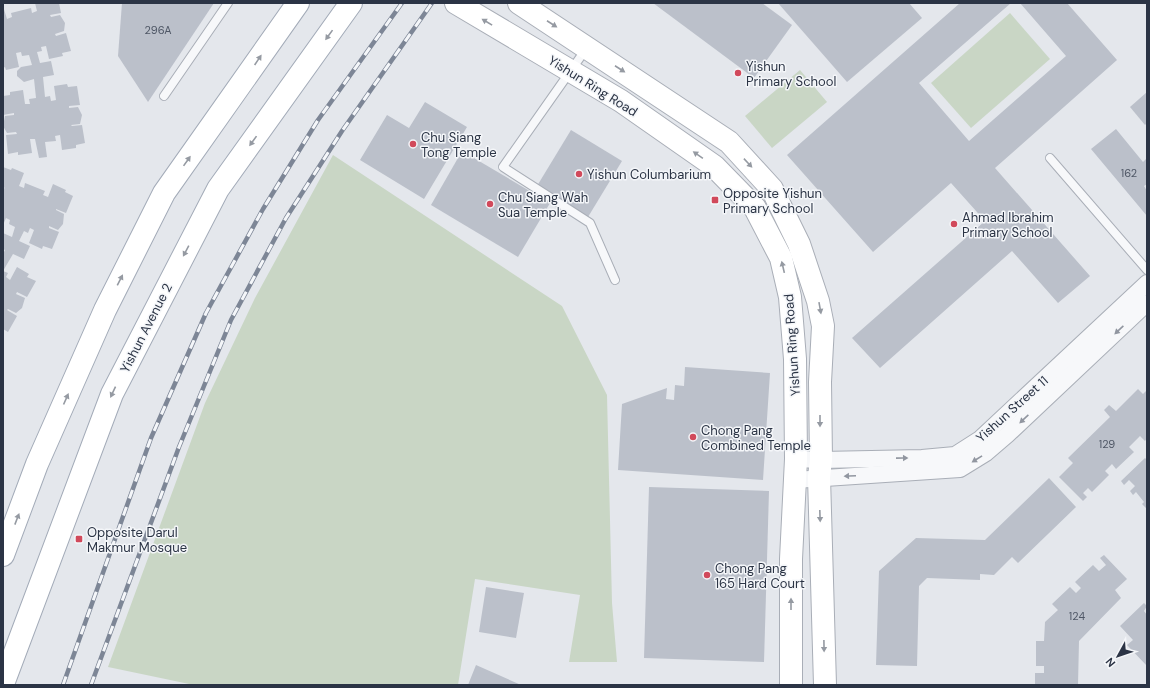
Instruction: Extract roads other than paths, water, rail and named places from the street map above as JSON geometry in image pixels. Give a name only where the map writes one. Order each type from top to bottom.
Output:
[{"type":"main road","points":[[3,555],[37,464],[105,310],[164,193],[298,3]]},
{"type":"main road","name":"Yishun Avenue 2","points":[[3,684],[112,394],[218,189],[351,3]]},
{"type":"main road","name":"Yishun Ring Road","points":[[456,3],[622,101],[714,166],[755,208],[781,258],[790,297],[795,359],[795,470],[791,559],[790,685]]},
{"type":"main road","name":"Yishun Ring Road","points":[[519,3],[728,142],[772,189],[799,244],[818,301],[823,326],[820,469],[825,685]]},
{"type":"street","name":"Yishun Street 11","points":[[820,469],[956,455],[980,439],[1147,283]]},
{"type":"street","name":"Yishun Street 11","points":[[795,470],[960,469],[986,453],[1147,303]]},
{"type":"lane","points":[[164,96],[228,3]]},
{"type":"lane","points":[[587,47],[503,167],[590,224],[614,280]]},
{"type":"lane","points":[[1050,158],[1147,270]]},
{"type":"railway","points":[[63,685],[151,438],[206,313],[263,209],[318,120],[402,3]]},
{"type":"railway","points":[[91,685],[179,447],[231,320],[286,218],[342,131],[432,3]]},
{"type":"place","name":"Yishun Primary School","points":[[738,73]]},
{"type":"place","name":"Chu Siang Tong Temple","points":[[413,144]]},
{"type":"place","name":"Yishun Columbarium","points":[[579,174]]},
{"type":"place","name":"Opposite Yishun Primary School","points":[[715,200]]},
{"type":"place","name":"Chu Siang Wah Sua Temple","points":[[490,204]]},
{"type":"place","name":"Ahmad Ibrahim Primary School","points":[[954,224]]},
{"type":"place","name":"Chong Pang Combined Temple","points":[[693,437]]},
{"type":"place","name":"Opposite Darul Makmur Mosque","points":[[79,539]]},
{"type":"place","name":"Chong Pang 165 Hard Court","points":[[707,575]]}]
